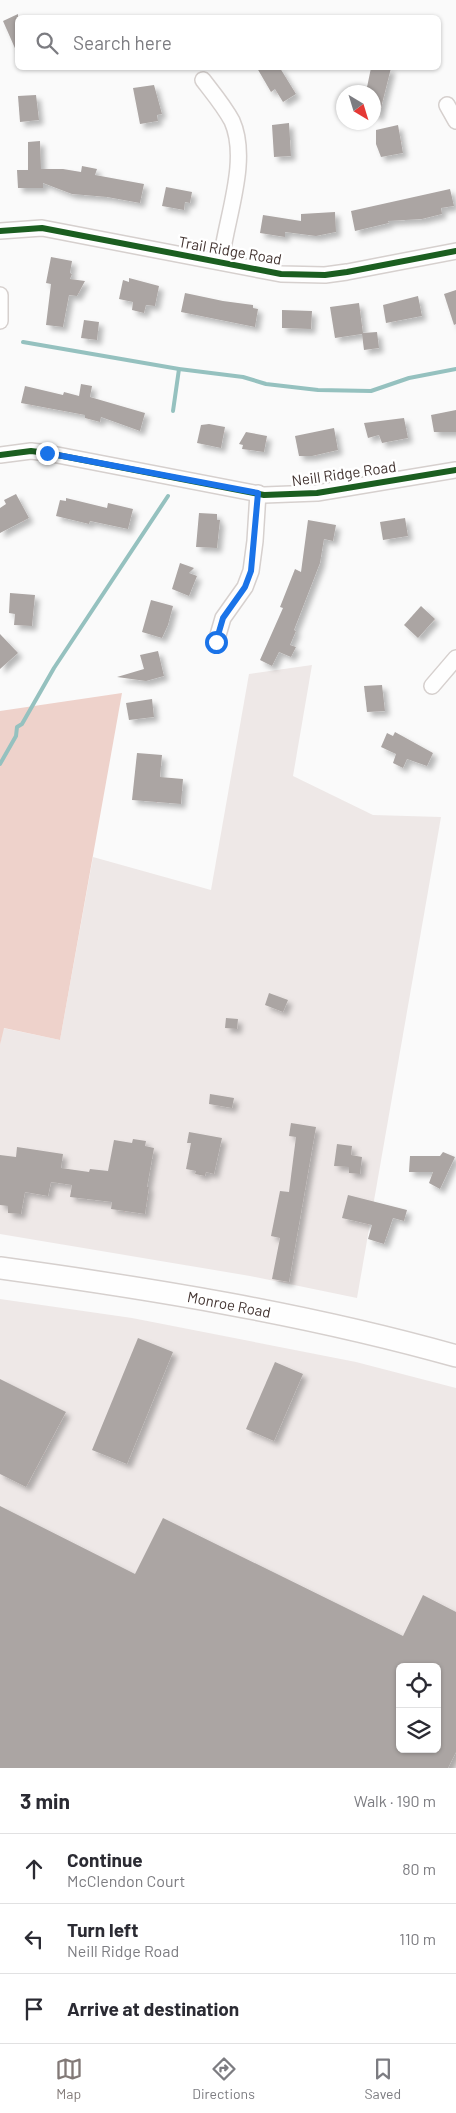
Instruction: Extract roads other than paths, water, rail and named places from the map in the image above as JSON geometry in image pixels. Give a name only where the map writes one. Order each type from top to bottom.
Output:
[{"type":"main road","name":"Monroe Road","points":[[0,1268],[110,1283],[220,1302],[366,1333],[456,1356]]},
{"type":"street","points":[[203,80],[224,107],[232,123],[238,145],[236,176],[221,262]]},
{"type":"street","points":[[447,106],[456,121]]},
{"type":"street","name":"Trail Ridge Road","points":[[0,231],[42,228],[281,274],[325,275],[421,259],[456,251]]},
{"type":"street","points":[[0,295],[0,321]]},
{"type":"street","name":"Neill Ridge Road","points":[[0,455],[31,451],[47,453],[258,493],[317,493],[456,470]]},
{"type":"street","points":[[216,642],[223,618],[245,587],[251,571],[258,493]]},
{"type":"street","points":[[432,686],[456,658]]},
{"type":"waterway","points":[[23,342],[179,369],[243,377],[266,384],[318,390],[371,391],[409,378],[456,369]]},
{"type":"waterway","points":[[173,411],[179,369]]},
{"type":"waterway","points":[[0,764],[16,736],[17,727],[22,724],[54,668],[168,496]]}]
